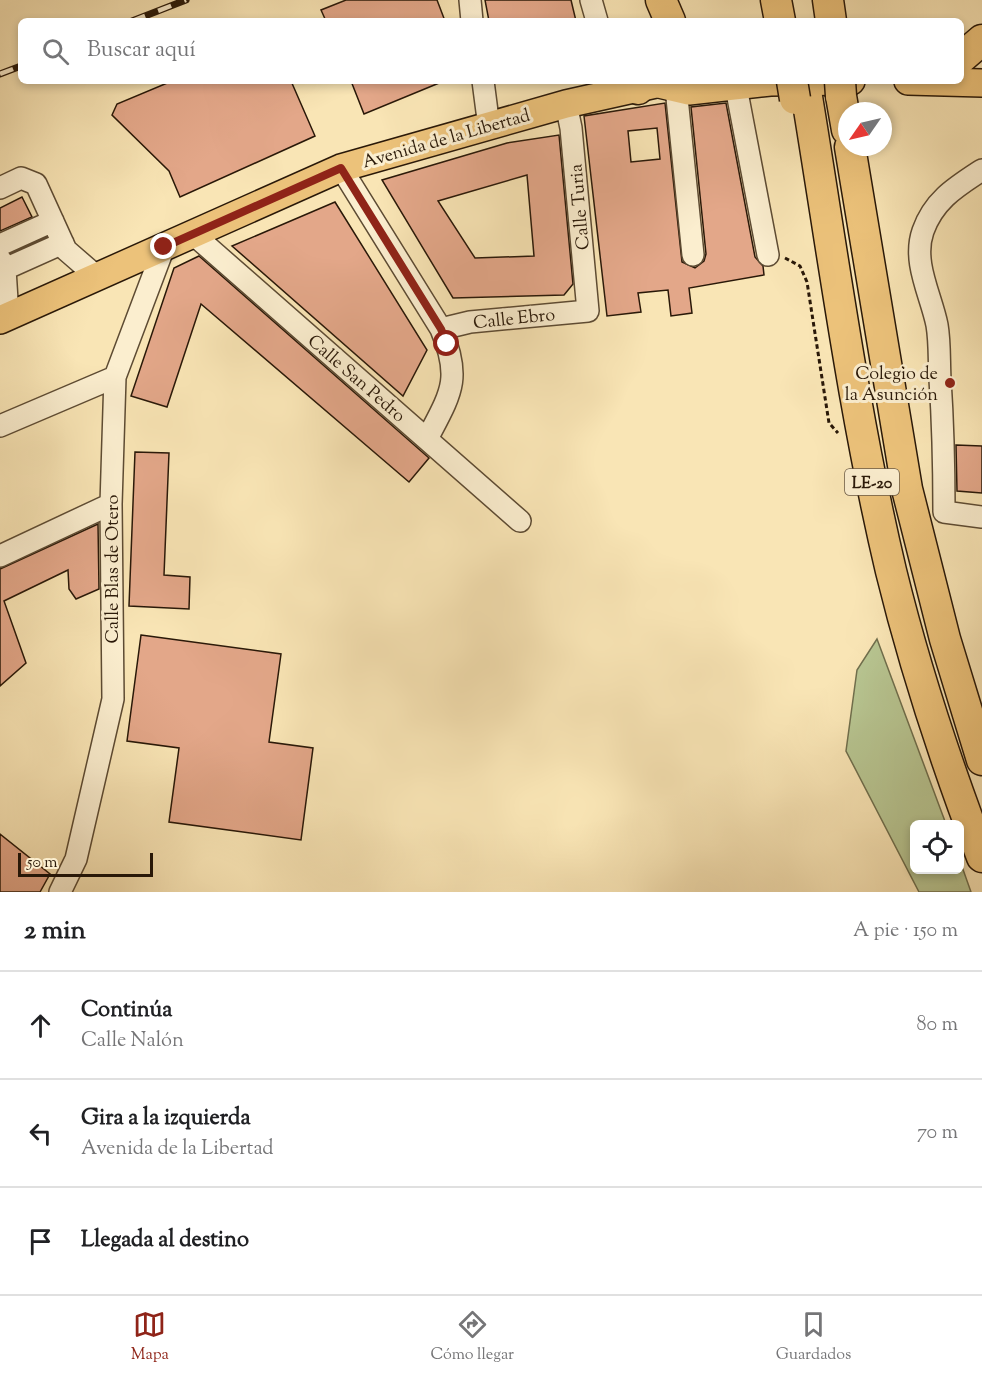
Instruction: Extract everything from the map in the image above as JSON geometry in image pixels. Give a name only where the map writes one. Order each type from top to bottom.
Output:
[{"type":"highway","points":[[646,0],[665,16]]},
{"type":"highway","points":[[776,0],[779,18]]},
{"type":"highway","points":[[792,0],[795,18]]},
{"type":"highway","points":[[828,0],[831,18]]},
{"type":"highway","points":[[843,0],[846,18]]},
{"type":"highway","points":[[964,55],[982,40]]},
{"type":"highway","name":"LE-20","points":[[800,89],[843,315],[866,452],[894,582],[934,726],[982,856]]},
{"type":"highway","name":"LE-20","points":[[851,156],[893,414],[908,489],[942,628],[982,760]]},
{"type":"highway","points":[[863,156],[893,414]]},
{"type":"main road","points":[[964,63],[982,63]]},
{"type":"main road","points":[[964,74],[982,74]]},
{"type":"main road","points":[[964,83],[982,83]]},
{"type":"main road","name":"Avenida de la Libertad","points":[[4,318],[341,168],[566,104],[678,85],[709,84]]},
{"type":"main road","name":"Avenida de la Libertad","points":[[788,84],[850,91]]},
{"type":"street","points":[[470,0],[472,18]]},
{"type":"street","points":[[591,0],[596,18]]},
{"type":"street","points":[[483,84],[489,127]]},
{"type":"street","points":[[678,85],[693,255]]},
{"type":"street","points":[[678,85],[768,255]]},
{"type":"street","name":"Calle Turia","points":[[566,104],[572,128],[588,311]]},
{"type":"street","points":[[341,168],[441,329],[454,369],[450,394],[427,438]]},
{"type":"street","points":[[982,170],[948,192],[933,210],[922,233],[921,252],[922,276],[937,326],[944,445],[944,512],[982,517]]},
{"type":"street","points":[[0,188],[21,178],[36,184],[66,250],[96,276]]},
{"type":"street","points":[[0,245],[53,221]]},
{"type":"street","name":"Calle San Pedro","points":[[193,234],[520,521]]},
{"type":"street","points":[[4,318],[2,264],[63,243]]},
{"type":"street","name":"Calle Blas de Otero","points":[[60,892],[76,859],[113,699],[111,504],[115,377],[164,247]]},
{"type":"street","name":"Calle Ebro","points":[[441,329],[470,322],[588,311]]},
{"type":"street","points":[[0,426],[115,377]]},
{"type":"street","points":[[0,556],[111,504]]},
{"type":"path","points":[[768,255],[789,259],[800,266],[807,282],[829,423],[838,433]]},
{"type":"green space","points":[[877,639],[945,820],[910,820],[910,874],[964,872],[971,892],[919,892],[846,751],[857,670]]},
{"type":"building","points":[[346,0],[437,0],[444,18],[325,18],[321,10]]},
{"type":"building","points":[[485,0],[571,0],[575,18],[488,18]]},
{"type":"building","points":[[165,84],[292,84],[315,136],[180,197],[169,171],[112,115],[117,104]]},
{"type":"building","points":[[352,84],[437,84],[364,114]]},
{"type":"building","points":[[665,103],[682,262],[695,268],[704,261],[706,254],[691,107],[726,103],[755,257],[763,266],[764,275],[689,288],[692,313],[671,316],[668,290],[638,293],[641,312],[607,316],[584,116]],"holes":[[[657,128],[660,159],[631,162],[628,131]]]},
{"type":"building","points":[[559,135],[573,284],[564,295],[453,298],[382,180],[507,143]],"holes":[[[527,175],[534,256],[475,258],[438,201]]]},
{"type":"building","points":[[22,197],[32,217],[0,231],[0,208]]},
{"type":"building","points":[[335,202],[427,350],[403,396],[232,246]]},
{"type":"building","points":[[199,256],[429,458],[409,482],[201,304],[167,407],[131,396],[174,268]]},
{"type":"building","points":[[956,445],[982,446],[982,493],[957,491]]},
{"type":"building","points":[[135,452],[169,453],[164,575],[190,577],[189,609],[129,606]]},
{"type":"building","points":[[98,524],[99,589],[76,599],[69,589],[68,570],[4,601],[26,663],[0,686],[0,569]]},
{"type":"building","points":[[141,635],[281,654],[269,742],[313,748],[301,840],[169,822],[179,748],[127,741]]},
{"type":"building","points":[[0,834],[50,874],[40,892],[0,892]]},
{"type":"railway","points":[[140,18],[186,0]]},
{"type":"railway","points":[[0,74],[18,67]]},
{"type":"place","name":"Colegio de la Asunción","points":[[950,383]]},
{"type":"route","points":[[164,247],[341,168],[441,329],[447,344]]}]
